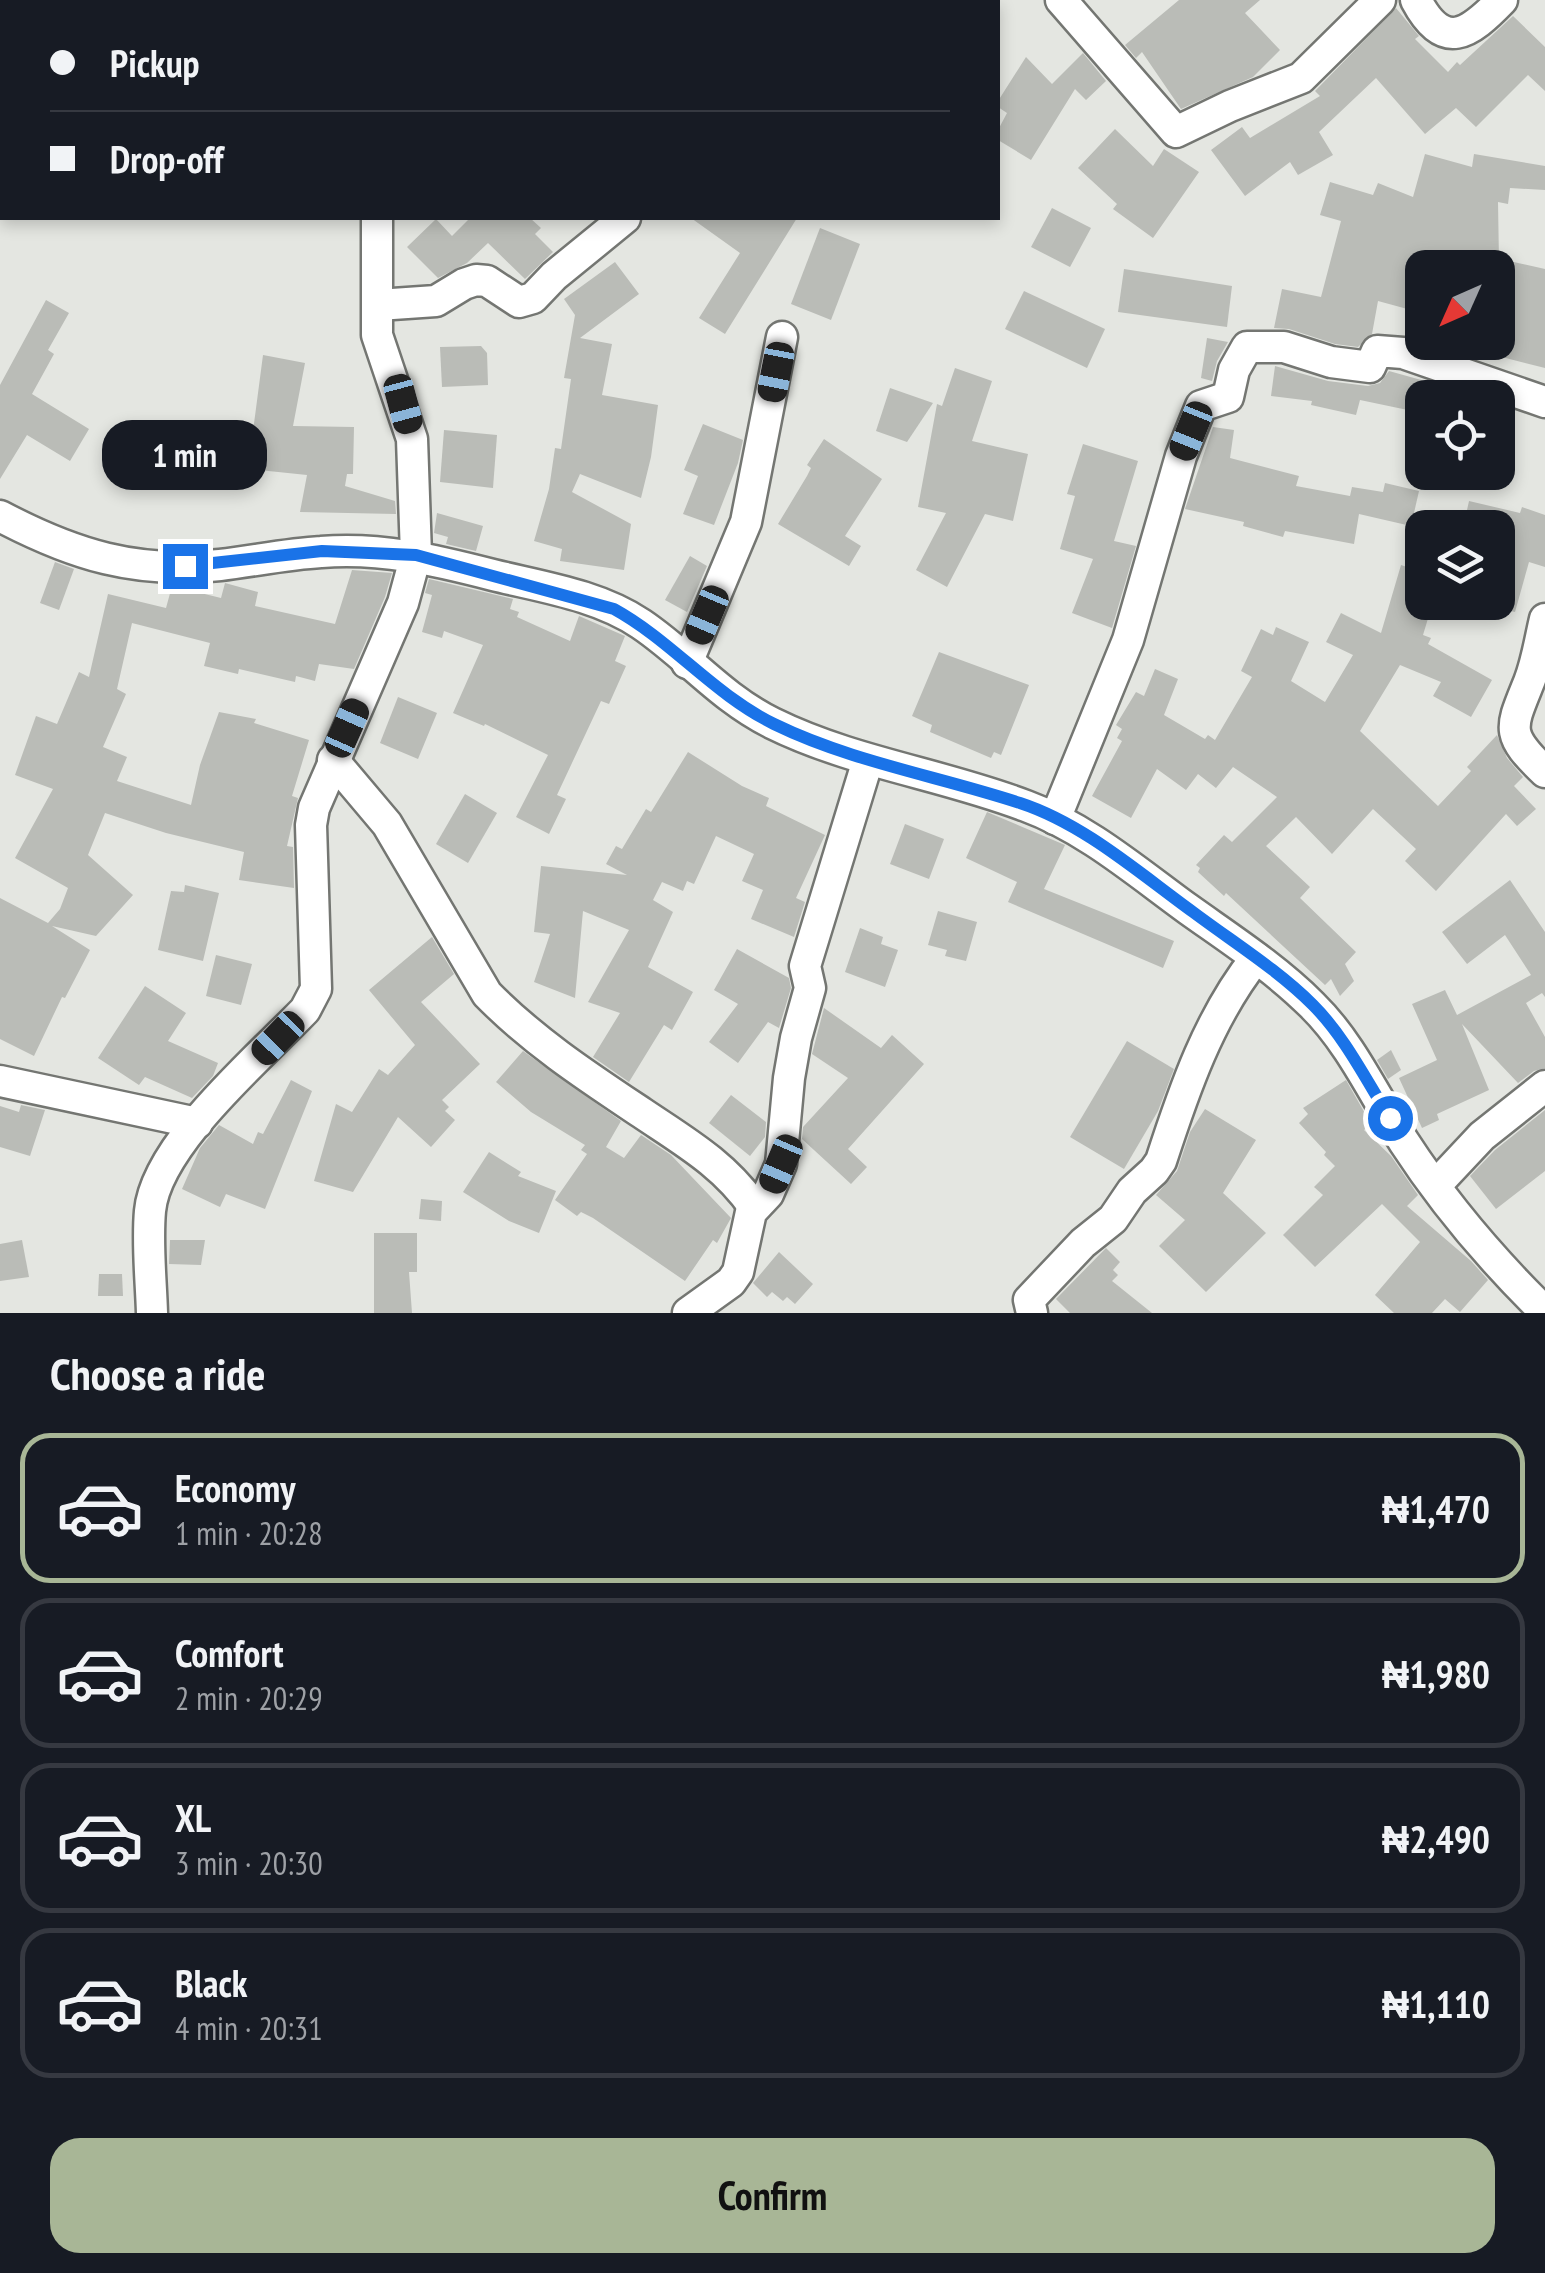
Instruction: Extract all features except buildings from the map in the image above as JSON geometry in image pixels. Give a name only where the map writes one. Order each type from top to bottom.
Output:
[{"type":"street","points":[[1062,0],[1176,132],[1301,78],[1380,0]]},
{"type":"street","points":[[1416,0],[1426,19],[1443,31],[1458,33],[1475,28],[1502,0]]},
{"type":"street","points":[[152,1313],[150,1208],[180,1141],[305,1010],[316,988],[311,826],[332,760],[403,603],[416,555],[412,439],[378,335],[377,220]]},
{"type":"street","points":[[378,305],[436,301],[476,280],[487,281],[519,302],[533,298],[623,220]]},
{"type":"street","points":[[687,663],[746,522],[782,337]]},
{"type":"street","points":[[1055,819],[1128,640],[1181,456],[1201,406],[1228,397],[1234,370],[1247,347],[1284,347],[1330,362],[1370,368],[1377,351],[1403,354],[1545,402]]},
{"type":"street","points":[[0,516],[76,552],[154,568],[216,565],[322,551],[416,555],[614,609],[642,624],[731,699],[774,724],[868,760],[1021,804],[1055,819],[1096,842],[1256,958],[1313,1005],[1338,1036],[1406,1146],[1479,1238],[1545,1312]]},
{"type":"street","points":[[1545,619],[1513,730],[1528,755],[1545,772]]},
{"type":"street","points":[[332,760],[387,824],[487,994],[506,1014],[574,1067],[720,1166],[754,1207]]},
{"type":"street","points":[[688,1313],[731,1282],[738,1272],[754,1207],[768,1194],[782,1160],[789,1078],[810,988],[805,966],[868,760]]},
{"type":"street","points":[[1032,1313],[1029,1300],[1083,1243],[1113,1219],[1132,1190],[1154,1171],[1187,1082],[1233,986],[1256,958]]},
{"type":"street","points":[[0,1081],[197,1123]]},
{"type":"street","points":[[1436,1184],[1482,1136],[1545,1086]]},
{"type":"route","points":[[185,566],[322,551],[416,555],[614,609],[642,624],[731,699],[774,724],[883,766],[1021,804],[1048,814],[1096,842],[1256,958],[1313,1005],[1338,1036],[1390,1118]]}]
